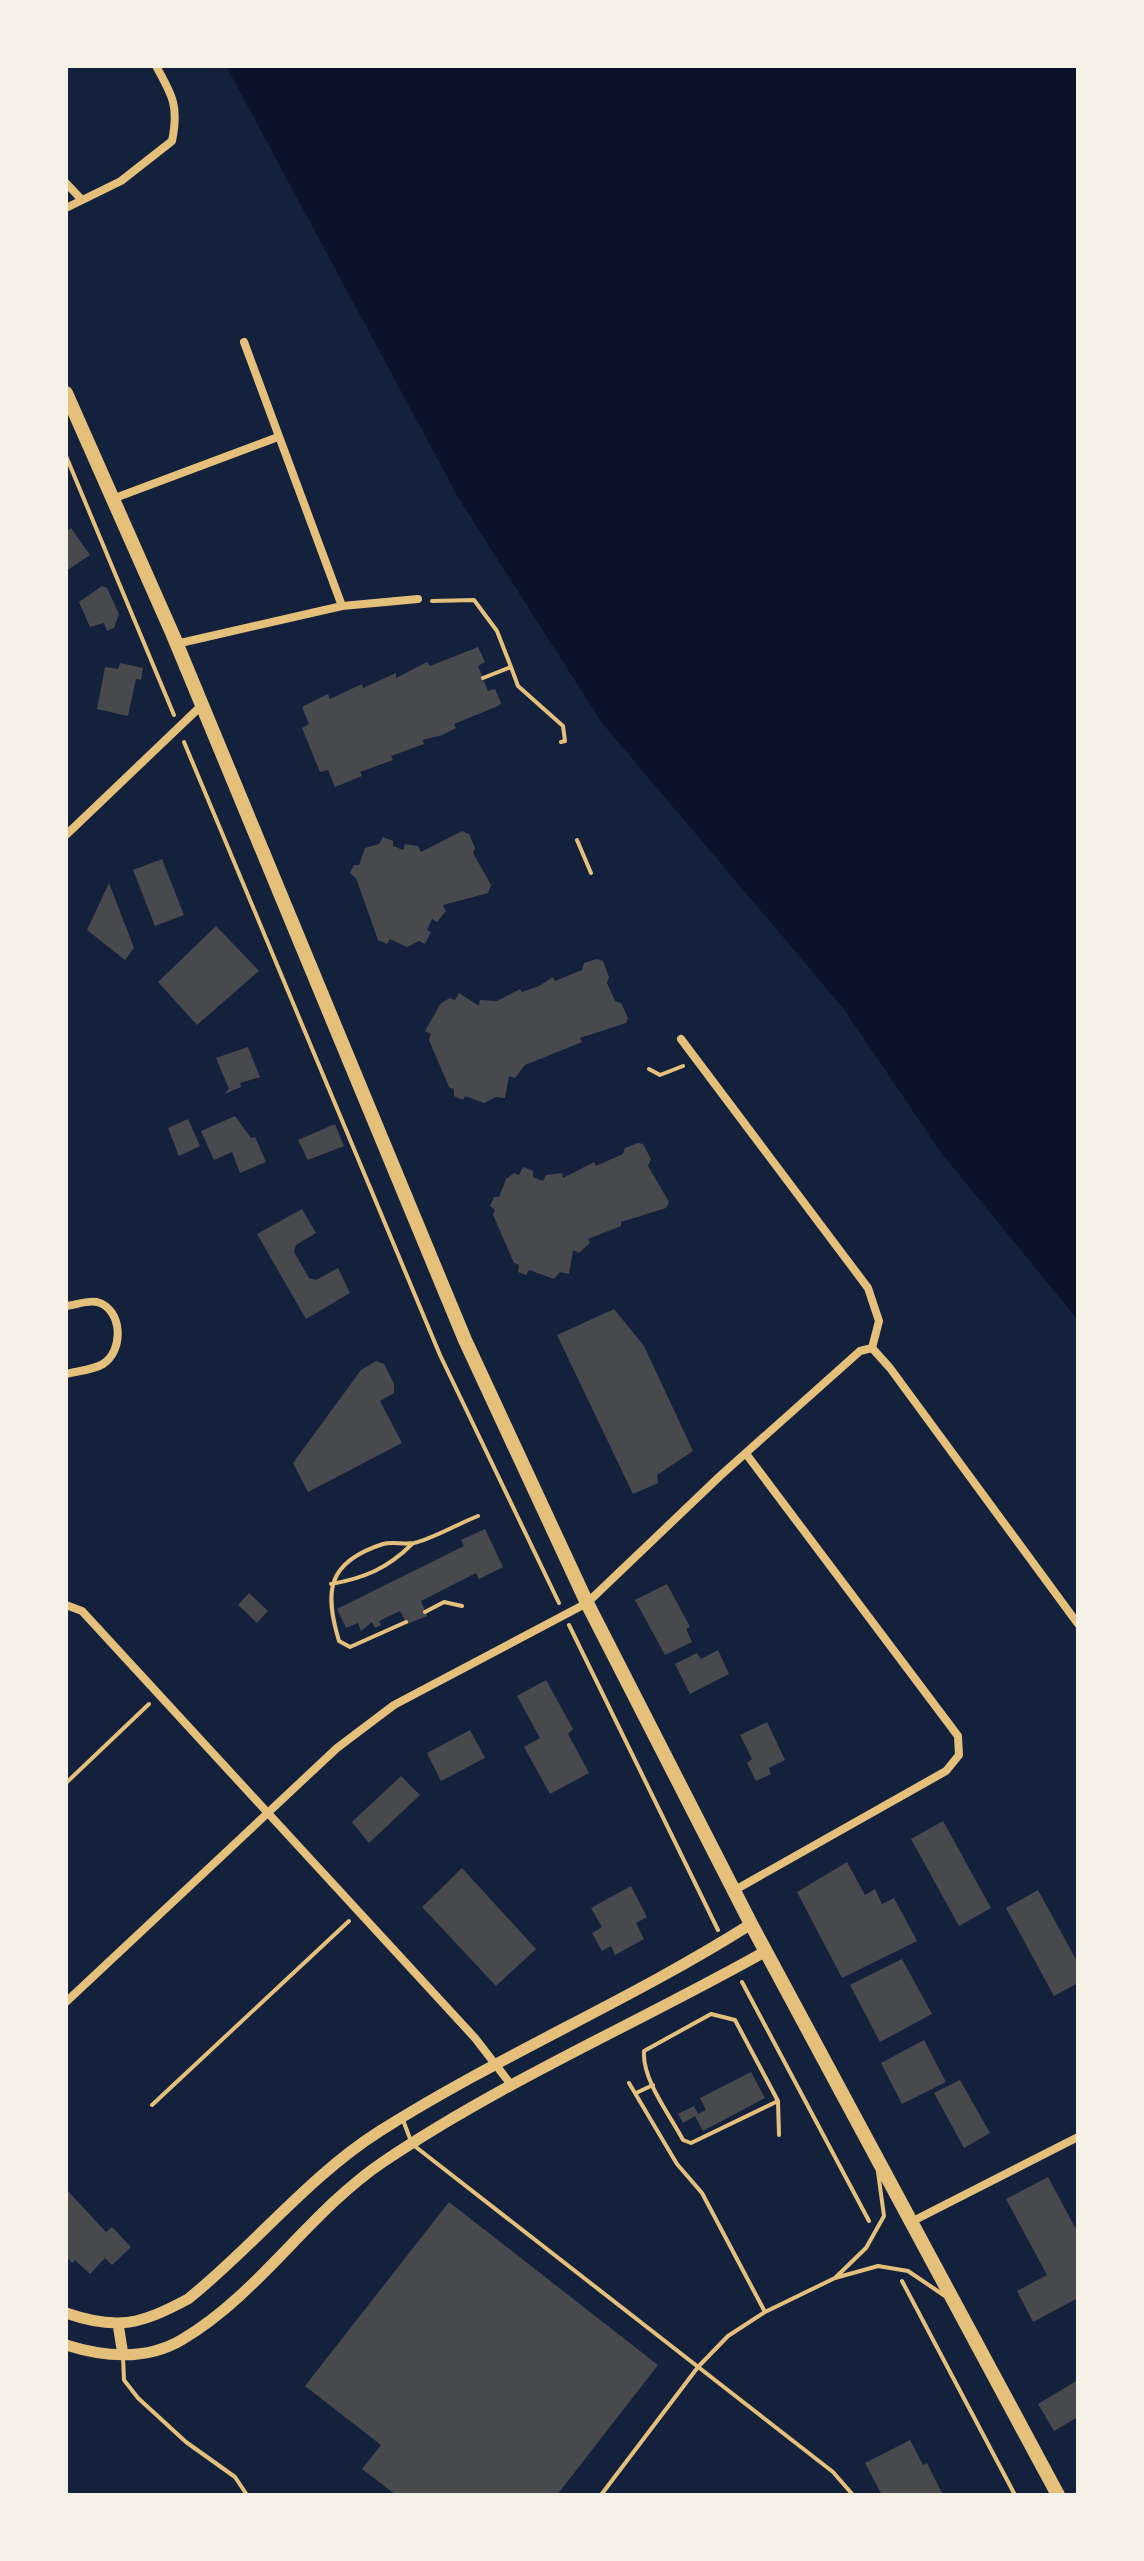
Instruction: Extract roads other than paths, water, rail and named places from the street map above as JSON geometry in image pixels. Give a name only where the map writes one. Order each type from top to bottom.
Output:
[{"type":"main road","points":[[66,393],[115,498],[465,1340],[587,1603],[751,1924],[1058,2495]]},
{"type":"street","points":[[66,208],[121,181],[172,141],[177,116],[172,94],[156,66]]},
{"type":"street","points":[[66,183],[82,200]]},
{"type":"street","points":[[244,342],[342,606]]},
{"type":"street","points":[[115,498],[278,437]]},
{"type":"street","points":[[176,644],[342,606],[418,599]]},
{"type":"street","points":[[66,835],[201,706]]},
{"type":"street","points":[[681,1039],[868,1288],[879,1321],[872,1348]]},
{"type":"street","points":[[66,1306],[95,1301],[103,1305],[116,1320],[118,1341],[113,1354],[103,1364],[66,1374]]},
{"type":"street","points":[[66,2002],[337,1748],[394,1705],[587,1603],[848,1359],[872,1348]]},
{"type":"street","points":[[872,1348],[1078,1624]]},
{"type":"street","points":[[735,1890],[946,1771],[959,1755],[958,1736],[747,1455]]},
{"type":"street","points":[[66,1605],[82,1611],[160,1694],[360,1912],[496,2064],[512,2086]]},
{"type":"street","points":[[66,2313],[93,2322],[132,2324],[188,2299],[337,2165],[402,2118],[496,2064],[620,2001],[751,1924]]},
{"type":"street","points":[[66,2345],[102,2356],[123,2355],[158,2350],[183,2339],[224,2308],[337,2200],[381,2163],[512,2086],[766,1951]]},
{"type":"street","points":[[911,2222],[1078,2137]]},
{"type":"street","points":[[118,2324],[123,2355]]},
{"type":"lane","points":[[330,1584],[363,1578],[393,1563],[412,1544],[478,1516]]},
{"type":"lane","points":[[406,1622],[350,1647],[339,1641],[330,1612],[330,1584],[350,1559],[385,1543],[412,1544]]},
{"type":"lane","points":[[425,1612],[444,1602],[462,1606]]},
{"type":"lane","points":[[778,2101],[691,2143],[683,2140],[643,2060],[650,2045],[711,2014],[718,2013],[735,2020],[778,2101],[779,2135]]},
{"type":"lane","points":[[629,2083],[677,2164],[702,2193],[765,2312]]},
{"type":"lane","points":[[636,2093],[653,2085]]},
{"type":"lane","points":[[402,2118],[412,2144],[593,2281],[833,2472],[853,2495]]},
{"type":"lane","points":[[835,2278],[876,2234],[884,2216],[875,2155]]},
{"type":"lane","points":[[601,2495],[698,2367],[728,2336],[765,2312],[835,2278],[878,2266],[895,2267],[919,2277],[956,2305]]},
{"type":"lane","points":[[123,2355],[124,2380],[138,2398],[186,2442],[226,2469],[247,2495]]},
{"type":"water","points":[[226,66],[1078,68],[1078,1320],[942,1154],[843,1008],[602,723],[459,499]]}]
